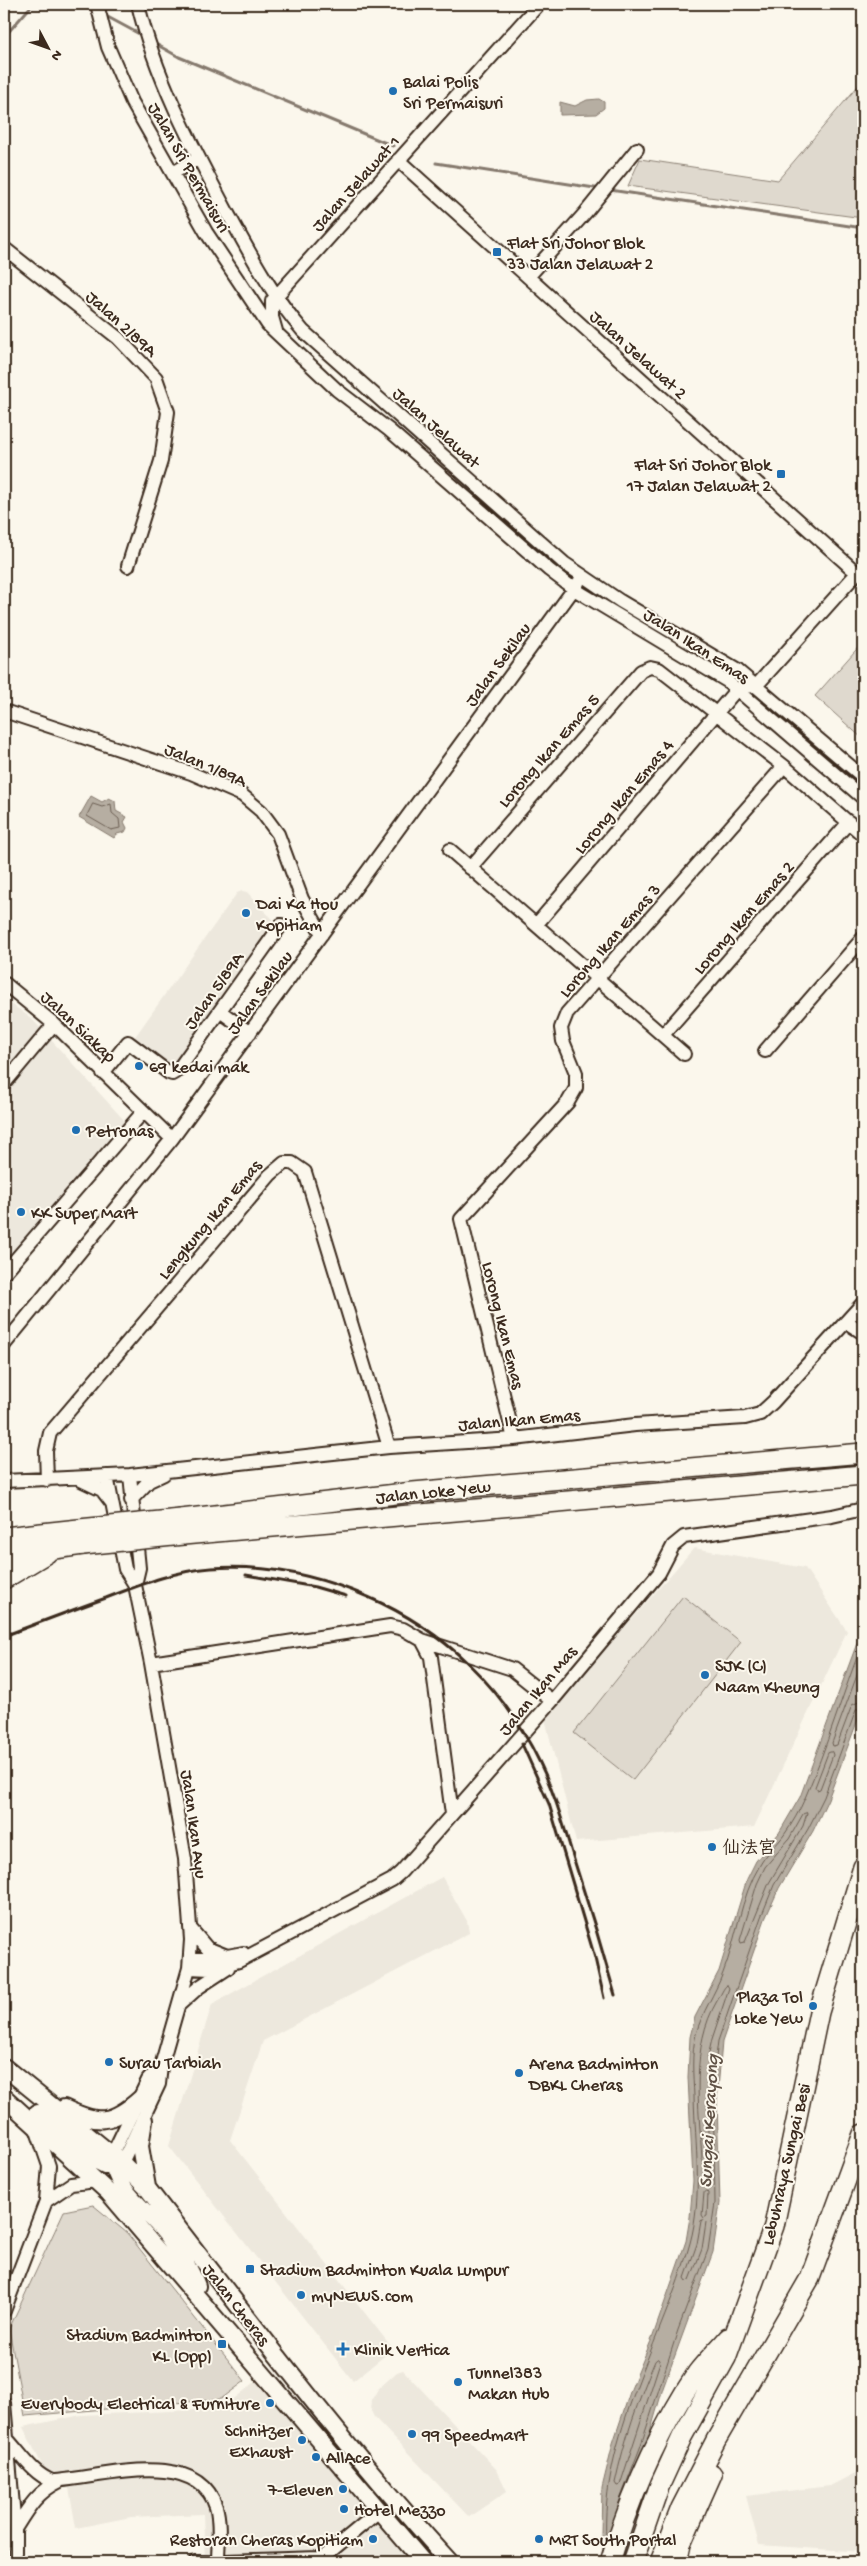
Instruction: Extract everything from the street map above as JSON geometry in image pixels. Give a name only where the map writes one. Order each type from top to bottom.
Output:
[{"type":"highway","name":"Jalan Loke Yew","points":[[182,1527],[413,1492],[863,1453]]},
{"type":"highway","name":"Jalan Loke Yew","points":[[4,1537],[81,1537],[182,1527],[863,1475]]},
{"type":"highway","name":"Jalan Loke Yew","points":[[55,1549],[81,1537]]},
{"type":"highway","points":[[4,1556],[55,1549]]},
{"type":"highway","points":[[4,1565],[55,1549]]},
{"type":"highway","points":[[4,1579],[55,1549]]},
{"type":"highway","name":"Lebuhraya Sungai Besi","points":[[633,2562],[659,2487],[673,2434],[726,2358],[774,2226],[819,2012],[863,1867]]},
{"type":"highway","points":[[660,2562],[681,2508],[716,2440],[810,2278],[863,2134]]},
{"type":"highway","points":[[677,2562],[681,2544],[751,2381]]},
{"type":"highway","points":[[610,2562],[632,2498],[673,2434]]},
{"type":"main road","name":"Jalan Cheras","points":[[4,2067],[44,2098],[147,2188],[335,2432],[450,2562]]},
{"type":"main road","points":[[6,2098],[39,2115],[97,2161],[105,2165],[115,2161],[124,2190],[164,2232],[192,2274],[203,2302]]},
{"type":"main road","name":"Jalan Cheras","points":[[6,2098],[96,2181],[203,2302],[378,2512],[423,2562]]},
{"type":"main road","points":[[44,2098],[83,2117],[97,2121],[108,2120],[126,2112],[140,2099]]},
{"type":"main road","points":[[144,2120],[140,2146],[147,2188]]},
{"type":"street","name":"Jalan Sri Permaisuri","points":[[97,4],[108,47],[132,102],[206,232],[243,290],[277,336]]},
{"type":"street","name":"Jalan Sri Permaisuri","points":[[138,4],[156,62],[198,158],[260,273],[276,296]]},
{"type":"street","name":"Jalan Jelawat 1","points":[[276,296],[539,4]]},
{"type":"street","points":[[528,277],[586,212],[637,149]]},
{"type":"street","points":[[173,173],[198,158]]},
{"type":"street","name":"Jalan Jelawat 2","points":[[398,160],[857,573],[757,685]]},
{"type":"street","name":"Jalan 2/89A","points":[[4,248],[118,338],[156,378],[168,412],[161,461],[128,566]]},
{"type":"street","points":[[243,290],[261,298],[276,296]]},
{"type":"street","points":[[276,296],[272,301],[271,308],[277,336]]},
{"type":"street","name":"Jalan Jelawat","points":[[276,296],[303,331],[559,559],[583,577]]},
{"type":"street","name":"Jalan Jelawat","points":[[277,336],[337,390],[389,430],[549,570],[574,589]]},
{"type":"street","name":"Jalan Sekilau","points":[[4,1345],[172,1139],[583,577]]},
{"type":"street","name":"Jalan Ikan Emas","points":[[583,577],[738,670],[863,777]]},
{"type":"street","name":"Jalan Ikan Emas","points":[[574,589],[737,689],[863,798]]},
{"type":"street","name":"Lorong Ikan Emas 5","points":[[470,868],[641,671],[650,667],[659,669],[716,712]]},
{"type":"street","points":[[737,689],[757,685]]},
{"type":"street","name":"Lorong Ikan Emas 4","points":[[536,925],[737,689]]},
{"type":"street","name":"Jalan 1/89A","points":[[4,711],[191,773],[242,796],[261,810],[278,834],[302,899],[322,934]]},
{"type":"street","points":[[716,712],[784,766],[863,835]]},
{"type":"street","name":"Lorong Ikan Emas 3","points":[[461,1219],[568,1102],[576,1088],[576,1073],[563,1041],[561,1028],[567,1014],[784,766]]},
{"type":"street","name":"Lorong Ikan Emas 2","points":[[663,1035],[849,822]]},
{"type":"street","points":[[450,850],[684,1054]]},
{"type":"street","name":"Jalan 5/89A","points":[[103,1072],[128,1042],[172,1074],[177,1071],[281,925]]},
{"type":"street","points":[[765,1051],[863,938]]},
{"type":"street","name":"Jalan Siakap","points":[[4,983],[54,1024],[172,1139]]},
{"type":"street","points":[[220,1011],[250,1034]]},
{"type":"street","points":[[4,1084],[54,1024]]},
{"type":"street","points":[[4,1273],[143,1112]]},
{"type":"street","name":"Lengkung Ikan Emas","points":[[46,1480],[46,1451],[50,1433],[277,1167],[284,1163],[292,1163],[305,1172],[389,1447]]},
{"type":"street","name":"Lorong Ikan Emas","points":[[461,1219],[514,1439]]},
{"type":"street","name":"Jalan Ikan Emas","points":[[4,1481],[79,1479],[168,1472],[389,1447],[514,1439],[635,1425],[745,1418],[760,1414],[773,1402],[863,1303]]},
{"type":"street","points":[[846,1322],[863,1333]]},
{"type":"street","points":[[131,1500],[149,1481],[168,1472]]},
{"type":"street","name":"Jalan Ikan Ayu","points":[[130,1475],[131,1500],[140,1568],[135,1585]]},
{"type":"street","name":"Jalan Ikan Ayu","points":[[107,1476],[125,1569],[135,1585],[151,1663],[185,1859],[190,1928],[190,1964],[161,2066],[160,2084],[144,2120],[115,2161]]},
{"type":"street","points":[[79,1479],[102,1490],[112,1503]]},
{"type":"street","name":"Jalan Ikan Mas","points":[[190,1964],[210,1969],[253,1952],[392,1880],[402,1872],[552,1701],[658,1573],[673,1546],[684,1537],[832,1516],[863,1509]]},
{"type":"street","points":[[151,1663],[390,1626],[403,1629],[422,1640],[512,1669],[552,1701]]},
{"type":"street","points":[[422,1640],[431,1657],[452,1814]]},
{"type":"street","points":[[178,2006],[233,1959],[208,1948],[190,1928]]},
{"type":"street","name":"Jalan Ikan Ayu","points":[[115,2161],[148,2080],[161,2066]]},
{"type":"street","points":[[4,2311],[46,2200],[48,2166],[35,2125]]},
{"type":"street","points":[[46,2200],[71,2184],[96,2181]]},
{"type":"street","points":[[4,2403],[15,2529],[15,2562]]},
{"type":"street","points":[[8,2440],[43,2478],[52,2481],[122,2470],[181,2472],[210,2495],[217,2508],[218,2561]]},
{"type":"street","points":[[15,2529],[32,2501],[45,2488],[61,2480]]},
{"type":"street","points":[[195,2562],[319,2558],[326,2555],[378,2512]]},
{"type":"shaded area","points":[[863,80],[863,218],[628,186],[640,159],[778,180]]},
{"type":"shaded area","points":[[863,642],[863,739],[815,696]]},
{"type":"shaded area","points":[[247,892],[277,925],[173,1069],[132,1041],[237,893]]},
{"type":"shaded area","points":[[4,999],[31,1018],[134,1131],[4,1284]]},
{"type":"shaded area","name":"SJK (C) Naam Kheung","points":[[694,1548],[805,1568],[847,1631],[754,1827],[576,1842],[545,1719]]},
{"type":"shaded area","points":[[683,1596],[741,1642],[633,1780],[574,1733]]},
{"type":"shaded area","points":[[442,1877],[467,1921],[469,1933],[263,2041],[230,2140],[393,2349],[353,2381],[169,2146],[212,2004]]},
{"type":"shaded area","points":[[93,2205],[127,2233],[245,2381],[221,2399],[25,2416],[9,2329],[64,2211]]},
{"type":"shaded area","points":[[403,2370],[497,2470],[507,2491],[469,2517],[374,2417],[371,2411],[372,2399],[378,2389],[397,2372]]},
{"type":"shaded area","points":[[259,2379],[415,2562],[205,2562],[203,2514],[131,2517],[76,2528],[67,2476],[47,2475],[23,2427],[81,2415],[216,2409],[225,2406]]},
{"type":"shaded area","points":[[863,2469],[863,2552],[759,2545],[746,2496],[830,2486]]},
{"type":"water","points":[[599,99],[604,102],[604,108],[596,114],[560,115],[560,102],[575,106],[587,100]]},
{"type":"water","points":[[91,796],[102,802],[109,798],[115,801],[116,811],[127,817],[124,822],[127,828],[125,832],[117,834],[114,838],[79,817]]},
{"type":"water","name":"Sungai Kerayong","points":[[863,1627],[863,1706],[828,1799],[813,1831],[779,1888],[765,1919],[722,2042],[717,2101],[720,2203],[713,2252],[663,2388],[645,2450],[625,2532],[632,2562],[605,2562],[601,2533],[602,2488],[613,2443],[686,2241],[690,2217],[693,2181],[688,2077],[690,2037],[695,2017],[719,1971],[747,1879],[756,1861],[779,1833],[800,1797]]},
{"type":"waterway","points":[[4,37],[33,4]]},
{"type":"waterway","points":[[84,4],[95,10]]},
{"type":"waterway","points":[[104,15],[143,36]]},
{"type":"waterway","points":[[152,42],[179,57],[393,146]]},
{"type":"waterway","points":[[436,163],[601,189]]},
{"type":"waterway","points":[[610,190],[863,228]]},
{"type":"railway","points":[[4,1636],[157,1579],[184,1572],[231,1567],[291,1573],[330,1583],[368,1597],[422,1626],[469,1664],[490,1686],[509,1710],[540,1763],[556,1801],[615,1995]]},
{"type":"railway","points":[[246,1575],[315,1587],[346,1596]]},
{"type":"railway","points":[[522,1744],[549,1804],[595,1958],[604,1998]]},
{"type":"place","name":"Balai Polis Sri Permaisuri","points":[[393,91]]},
{"type":"place","name":"Flat Sri Johor Blok 33 Jalan Jelawat 2","points":[[497,252]]},
{"type":"place","name":"Flat Sri Johor Blok 17 Jalan Jelawat 2","points":[[781,474]]},
{"type":"place","name":"Dai Ka Hou Kopitiam","points":[[246,913]]},
{"type":"place","name":"69 kedai mak","points":[[139,1066]]},
{"type":"place","name":"Petronas","points":[[76,1130]]},
{"type":"place","name":"KK Super Mart","points":[[21,1212]]},
{"type":"place","name":"SJK (C) Naam Kheung","points":[[705,1675]]},
{"type":"place","name":"仙法宫","points":[[712,1847]]},
{"type":"place","name":"Plaza Tol Loke Yew","points":[[813,2006]]},
{"type":"place","name":"Surau Tarbiah","points":[[109,2062]]},
{"type":"place","name":"Arena Badminton DBKL Cheras","points":[[519,2073]]},
{"type":"place","name":"Stadium Badminton Kuala Lumpur","points":[[250,2269]]},
{"type":"place","name":"myNEWS.com","points":[[301,2295]]},
{"type":"place","name":"Stadium Badminton KL (Opp)","points":[[222,2344]]},
{"type":"place","name":"Klinik Vertica","points":[[343,2349]]},
{"type":"place","name":"Tunnel383 Makan Hub","points":[[458,2382]]},
{"type":"place","name":"Everybody Electrical & Furniture","points":[[270,2403]]},
{"type":"place","name":"99 Speedmart","points":[[412,2434]]},
{"type":"place","name":"Schnitzer Exhaust","points":[[302,2440]]},
{"type":"place","name":"AllAce","points":[[316,2457]]},
{"type":"place","name":"7-Eleven","points":[[343,2489]]},
{"type":"place","name":"Hotel Mezzo","points":[[344,2509]]},
{"type":"place","name":"Restoran Cheras Kopitiam","points":[[373,2539]]},
{"type":"place","name":"MRT South Portal","points":[[539,2539]]}]
